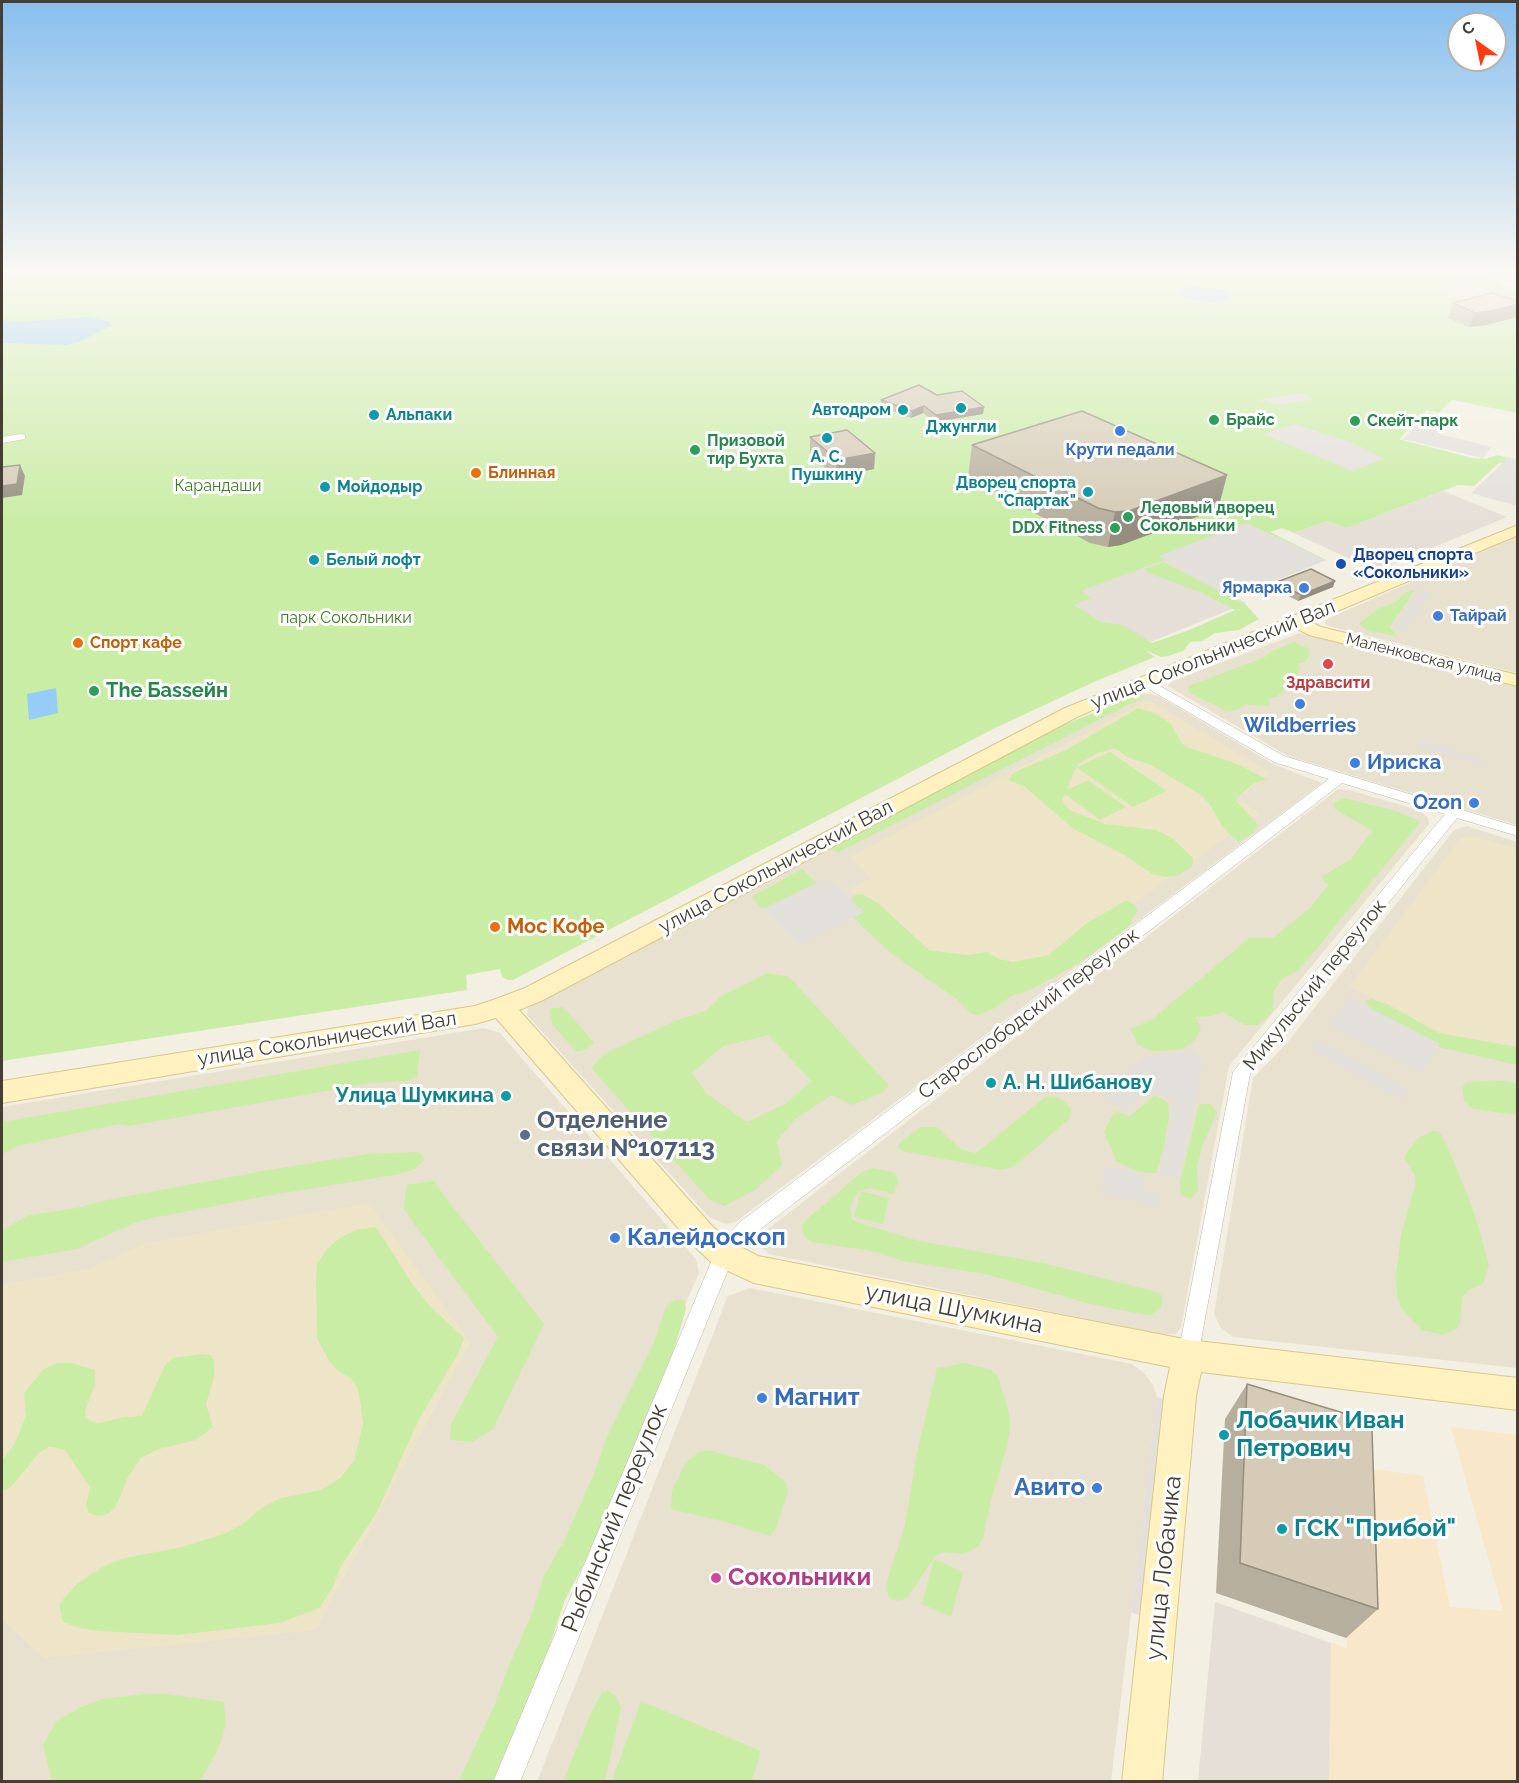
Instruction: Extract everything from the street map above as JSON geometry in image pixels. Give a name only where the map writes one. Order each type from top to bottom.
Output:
[{"type":"main road","name":"улица Сокольнический Вал","points":[[2,1092],[475,1015],[501,1007],[534,994],[1013,741],[1144,681],[1297,621],[1518,529]]},
{"type":"main road","name":"Маленковская улица","points":[[1297,621],[1315,631],[1518,681]]},
{"type":"main road","name":"улица Шумкина","points":[[501,1007],[703,1236],[724,1254],[754,1269],[1189,1355],[1518,1394]]},
{"type":"main road","name":"улица Лобачика","points":[[1142,1782],[1180,1396],[1189,1355]]},
{"type":"street","points":[[2,440],[22,437]]},
{"type":"street","points":[[1144,681],[1279,759],[1518,832]]},
{"type":"street","name":"Старослободский переулок","points":[[724,1254],[747,1228],[1340,778]]},
{"type":"street","name":"Микульский переулок","points":[[1189,1355],[1242,1072],[1453,813]]},
{"type":"street","name":"Рыбинский переулок","points":[[506,1782],[724,1254]]},
{"type":"shaded area","points":[[1301,393],[1314,399],[1280,405],[1258,400]]},
{"type":"shaded area","points":[[1429,412],[1454,418],[1439,434],[1492,447],[1483,458],[1403,439]]},
{"type":"shaded area","points":[[1295,424],[1355,444],[1384,459],[1352,471],[1263,434]]},
{"type":"shaded area","points":[[1509,457],[1517,460],[1517,506],[1471,493]]},
{"type":"shaded area","points":[[1443,491],[1507,517],[1376,571],[1294,533],[1327,521],[1346,528]]},
{"type":"shaded area","points":[[1247,523],[1326,560],[1235,597],[1158,556]]},
{"type":"shaded area","points":[[1517,536],[1517,673],[1324,623],[1327,619]]},
{"type":"shaded area","points":[[1165,560],[1246,603],[1138,647],[1071,606],[1091,598],[1080,591]]},
{"type":"shaded area","points":[[1420,588],[1431,591],[1405,632],[1393,629]]},
{"type":"shaded area","points":[[1300,633],[1517,687],[1517,825],[1288,756],[1168,686],[1172,681]]},
{"type":"shaded area","points":[[1138,693],[1160,697],[1275,765],[1322,783],[735,1222],[726,1224],[709,1217],[527,1015],[529,1005],[1022,746]]},
{"type":"shaded area","points":[[1149,700],[1271,773],[1236,799],[1260,813],[978,1015],[849,889],[871,878],[850,857]]},
{"type":"shaded area","points":[[1421,741],[1487,760],[1485,766],[1419,747]]},
{"type":"shaded area","points":[[1346,789],[1421,811],[1428,818],[1429,824],[1229,1066],[1181,1327],[1176,1334],[1165,1335],[769,1254],[763,1249],[760,1238],[764,1232],[1337,790]]},
{"type":"shaded area","points":[[1467,826],[1517,842],[1517,1368],[1233,1337],[1221,1328],[1214,1314],[1253,1078],[1287,1043],[1454,830]]},
{"type":"shaded area","points":[[1477,837],[1517,849],[1517,1050],[1462,1046],[1350,986],[1461,838]]},
{"type":"shaded area","points":[[827,878],[864,912],[799,945],[763,909]]},
{"type":"shaded area","points":[[1349,997],[1440,1044],[1420,1073],[1329,1024]]},
{"type":"shaded area","points":[[484,1028],[500,1033],[696,1259],[699,1273],[479,1781],[2,1782],[2,1107]]},
{"type":"shaded area","points":[[1317,1039],[1409,1090],[1402,1100],[1309,1048]]},
{"type":"shaded area","points":[[1192,1050],[1203,1063],[1179,1180],[1160,1173],[1175,1099],[1149,1090],[1127,1111],[1103,1095],[1144,1058]]},
{"type":"shaded area","points":[[1104,1166],[1143,1175],[1143,1191],[1158,1195],[1158,1206],[1102,1194]]},
{"type":"shaded area","points":[[369,1203],[470,1342],[316,1630],[44,1658],[2,1620],[2,1285],[91,1268],[146,1243]]},
{"type":"shaded area","points":[[750,1288],[1132,1364],[1144,1373],[1153,1385],[1157,1397],[1111,1781],[537,1782],[728,1296]]},
{"type":"shaded area","points":[[1157,1397],[1165,1400],[1141,1616],[1131,1612]]},
{"type":"shaded area","points":[[1451,1427],[1517,1435],[1517,1781],[1329,1782],[1331,1643],[1347,1648],[1344,1465],[1423,1476],[1450,1607],[1503,1611]]},
{"type":"shaded area","points":[[1215,1602],[1331,1643],[1329,1781],[1198,1781]]},
{"type":"green space","name":"парк Сокольники","points":[[2,358],[1517,358],[1517,413],[1452,400],[1439,413],[1427,410],[1399,439],[1472,458],[1485,459],[1497,455],[1508,458],[1510,463],[1499,463],[1474,486],[1458,485],[1346,528],[1327,521],[1294,533],[1282,528],[1270,532],[1326,560],[1235,597],[1165,560],[1081,591],[1092,598],[1074,605],[1101,622],[1123,625],[1152,643],[1235,610],[1200,592],[1148,573],[1145,569],[1163,562],[1246,605],[1259,619],[1239,630],[1215,633],[1202,641],[1190,642],[1183,651],[1168,656],[1161,657],[1145,650],[1155,657],[1096,681],[993,729],[513,980],[502,977],[500,969],[466,975],[467,990],[2,1061]]},
{"type":"green space","points":[[1415,590],[1390,627],[1397,636],[1368,631],[1359,624],[1377,609],[1396,602],[1407,592]]},
{"type":"green space","points":[[1294,642],[1309,649],[1308,657],[1304,663],[1298,663],[1300,669],[1293,681],[1277,697],[1270,698],[1269,706],[1246,705],[1237,710],[1226,711],[1188,692],[1189,686],[1265,657],[1270,652]]},
{"type":"green space","points":[[1135,695],[1144,697],[837,853],[831,848],[1045,733],[1109,706],[1112,702]]},
{"type":"green space","points":[[1138,708],[1154,713],[1171,724],[1182,744],[1187,747],[1235,763],[1267,779],[1252,784],[1237,798],[1237,802],[1258,825],[1254,832],[1238,842],[1222,826],[1211,806],[1201,795],[1151,765],[1127,757],[1115,748],[1098,753],[1078,764],[1077,767],[1110,752],[1167,791],[1133,807],[1076,767],[1067,790],[1088,780],[1126,807],[1100,820],[1065,794],[1062,799],[1070,810],[1105,824],[1156,830],[1172,838],[1193,858],[1192,866],[1179,875],[1166,877],[1152,874],[1126,856],[1074,829],[1025,787],[1009,780],[1013,773],[1068,749]]},
{"type":"green space","points":[[1343,798],[1396,811],[1417,820],[1419,824],[1299,970],[1281,980],[1274,991],[1273,1011],[1259,1025],[1245,1025],[1223,1012],[1196,1017],[1201,1028],[1195,1040],[1182,1050],[1151,1051],[1138,1044],[1130,1029],[1154,1018],[1249,938],[1273,938],[1311,907],[1328,885],[1321,877],[1351,859],[1372,831],[1334,808],[1334,803]]},
{"type":"green space","points":[[802,869],[817,883],[763,909],[751,897]]},
{"type":"green space","points":[[862,894],[879,904],[929,950],[967,955],[987,952],[999,959],[1013,962],[1049,955],[1087,923],[1127,900],[1136,906],[1137,911],[1128,927],[1079,963],[1030,990],[1011,996],[997,1007],[979,1015],[971,1014],[958,1000],[892,954],[861,925],[854,917],[849,903],[855,895]]},
{"type":"green space","points":[[768,973],[789,977],[889,1085],[882,1093],[852,1105],[832,1095],[795,1119],[777,1141],[782,1165],[755,1190],[724,1206],[710,1200],[591,1068],[604,1054],[677,1020],[706,1011],[721,996]],"holes":[[[769,1035],[811,1081],[785,1104],[747,1122],[706,1093],[692,1073],[723,1046]]]},
{"type":"green space","points":[[1371,999],[1387,1004],[1439,1033],[1517,1047],[1517,1065],[1438,1047],[1373,1012],[1365,1001]]},
{"type":"green space","points":[[563,1007],[594,1043],[587,1049],[577,1052],[552,1024],[549,1009]]},
{"type":"green space","points":[[420,1050],[417,1077],[407,1081],[371,1083],[130,1126],[119,1124],[18,1146],[2,1154],[2,1122]]},
{"type":"green space","points":[[1504,1081],[1517,1084],[1517,1115],[1474,1109],[1464,1101],[1462,1087],[1469,1082]]},
{"type":"green space","points":[[1155,1095],[1168,1103],[1169,1116],[1164,1148],[1156,1173],[1139,1172],[1116,1161],[1104,1132],[1115,1111],[1130,1116]]},
{"type":"green space","points":[[1054,1096],[1065,1102],[1071,1109],[1070,1118],[1014,1167],[1001,1170],[902,1151],[898,1147],[900,1142],[921,1127],[937,1127],[962,1150],[976,1153],[1045,1097]]},
{"type":"green space","points":[[1199,1104],[1210,1104],[1217,1113],[1203,1144],[1197,1167],[1198,1190],[1191,1199],[1181,1195],[1180,1182]]},
{"type":"green space","points":[[1432,1131],[1438,1131],[1442,1136],[1455,1164],[1475,1215],[1489,1265],[1483,1284],[1469,1290],[1462,1297],[1460,1324],[1457,1329],[1443,1335],[1422,1330],[1402,1309],[1397,1297],[1396,1274],[1401,1235],[1415,1185],[1415,1176],[1404,1157],[1418,1138]]},
{"type":"green space","points":[[421,1153],[425,1159],[415,1169],[400,1174],[266,1196],[153,1218],[134,1223],[77,1249],[2,1262],[2,1230],[29,1215],[367,1154]]},
{"type":"green space","points":[[872,1168],[893,1172],[899,1181],[893,1194],[870,1188],[859,1191],[850,1209],[852,1219],[857,1222],[919,1241],[1043,1263],[1157,1292],[1162,1296],[1162,1307],[1153,1314],[1147,1315],[1094,1305],[985,1274],[903,1261],[872,1251],[812,1242],[807,1239],[803,1234],[802,1224],[862,1172]]},
{"type":"green space","points":[[433,1181],[544,1324],[493,1429],[473,1442],[450,1440],[451,1424],[498,1337],[404,1210],[406,1185]]},
{"type":"green space","points":[[861,1191],[889,1198],[883,1224],[854,1217]]},
{"type":"green space","points":[[376,1227],[413,1285],[431,1307],[464,1338],[458,1354],[419,1419],[377,1512],[341,1566],[333,1587],[319,1608],[280,1623],[178,1635],[99,1631],[63,1622],[59,1604],[78,1583],[99,1569],[120,1559],[182,1547],[223,1534],[243,1524],[261,1508],[281,1498],[321,1490],[340,1478],[354,1461],[363,1424],[359,1392],[352,1379],[338,1371],[329,1361],[317,1338],[317,1264],[327,1249],[340,1238],[355,1230]]},
{"type":"green space","points":[[675,1300],[684,1300],[686,1309],[670,1363],[605,1524],[565,1600],[497,1781],[458,1782],[496,1702],[505,1675],[533,1611],[545,1574],[563,1543],[597,1467],[607,1437],[654,1343],[666,1306]]},
{"type":"green space","points":[[210,1355],[214,1361],[214,1377],[206,1404],[213,1427],[196,1440],[159,1449],[141,1458],[128,1477],[116,1506],[108,1514],[98,1516],[89,1513],[86,1506],[90,1487],[65,1450],[58,1448],[49,1447],[40,1452],[10,1488],[2,1491],[2,1461],[15,1443],[26,1416],[24,1393],[44,1369],[57,1363],[72,1363],[95,1370],[95,1385],[85,1411],[86,1418],[95,1423],[142,1416],[165,1365],[173,1358]]},
{"type":"green space","points":[[965,1363],[991,1370],[998,1377],[1009,1412],[1010,1430],[1007,1447],[991,1500],[983,1538],[979,1546],[971,1551],[962,1554],[944,1552],[935,1556],[908,1597],[899,1601],[890,1599],[886,1589],[888,1578],[904,1530],[917,1453],[937,1368]]},
{"type":"green space","points":[[708,1450],[764,1465],[786,1482],[788,1492],[776,1528],[770,1536],[671,1509],[672,1491],[685,1464],[699,1452]]},
{"type":"green space","points":[[934,1559],[963,1572],[951,1617],[922,1604]]},
{"type":"green space","points":[[609,1691],[617,1697],[621,1708],[605,1781],[563,1781],[590,1715],[602,1692]]},
{"type":"green space","points":[[168,1694],[224,1702],[226,1725],[217,1751],[200,1781],[52,1781],[43,1746],[55,1722],[79,1708],[102,1699]]},
{"type":"green space","points":[[641,1701],[761,1751],[752,1781],[612,1781]]},
{"type":"water","points":[[56,688],[58,713],[29,720],[27,694]]},
{"type":"building","points":[[919,385],[937,395],[962,391],[984,407],[936,415],[924,406],[912,411],[881,400]]},
{"type":"building","points":[[1082,411],[1227,475],[1129,511],[1115,512],[1098,508],[972,445]]},
{"type":"building","points":[[847,430],[875,453],[837,460],[810,437]]},
{"type":"building","points":[[20,465],[17,484],[2,486],[2,467]]},
{"type":"building","points":[[1311,569],[1335,581],[1301,595],[1277,582]]},
{"type":"building","points":[[1247,1384],[1370,1421],[1378,1609],[1240,1563]]},
{"type":"place","name":"Джунгли","points":[[961,408]]},
{"type":"place","name":"Автодром","points":[[903,410]]},
{"type":"place","name":"Альпаки","points":[[374,415]]},
{"type":"place","name":"Брайс","points":[[1214,420]]},
{"type":"place","name":"Скейт-парк","points":[[1355,421]]},
{"type":"place","name":"Крути педали","points":[[1120,431]]},
{"type":"place","name":"А. С. Пушкину","points":[[827,438]]},
{"type":"place","name":"Призовой тир Бухта","points":[[695,450]]},
{"type":"place","name":"Блинная","points":[[476,473]]},
{"type":"place","name":"Мойдодыр","points":[[325,487]]},
{"type":"place","name":"Дворец спорта \"Спартак\"","points":[[1088,492]]},
{"type":"place","name":"Ледовый дворец Сокольники","points":[[1128,517]]},
{"type":"place","name":"DDX Fitness","points":[[1115,528]]},
{"type":"place","name":"Белый лофт","points":[[314,560]]},
{"type":"place","name":"Дворец спорта «Сокольники»","points":[[1341,564]]},
{"type":"place","name":"Ярмарка","points":[[1304,588]]},
{"type":"place","name":"Тайрай","points":[[1438,616]]},
{"type":"place","name":"Спорт кафе","points":[[78,643]]},
{"type":"place","name":"Здравсити","points":[[1328,664]]},
{"type":"place","name":"The Баssейн","points":[[94,691]]},
{"type":"place","name":"Wildberries","points":[[1300,704]]},
{"type":"place","name":"Ириска","points":[[1355,763]]},
{"type":"place","name":"Ozon","points":[[1474,803]]},
{"type":"place","name":"Мос Кофе","points":[[495,927]]},
{"type":"place","name":"А. Н. Шибанову","points":[[991,1083]]},
{"type":"place","name":"Улица Шумкина","points":[[506,1096]]},
{"type":"place","name":"Отделение связи №107113","points":[[525,1135]]},
{"type":"place","name":"Калейдоскоп","points":[[615,1238]]},
{"type":"place","name":"Магнит","points":[[762,1398]]},
{"type":"place","name":"Лобачик Иван Петрович","points":[[1224,1435]]},
{"type":"place","name":"Авито","points":[[1097,1488]]},
{"type":"place","name":"ГСК \"Прибой\"","points":[[1282,1529]]},
{"type":"place","name":"Сокольники","points":[[716,1578]]},
{"type":"park label","name":"Карандаши","points":[[218,486]]}]
